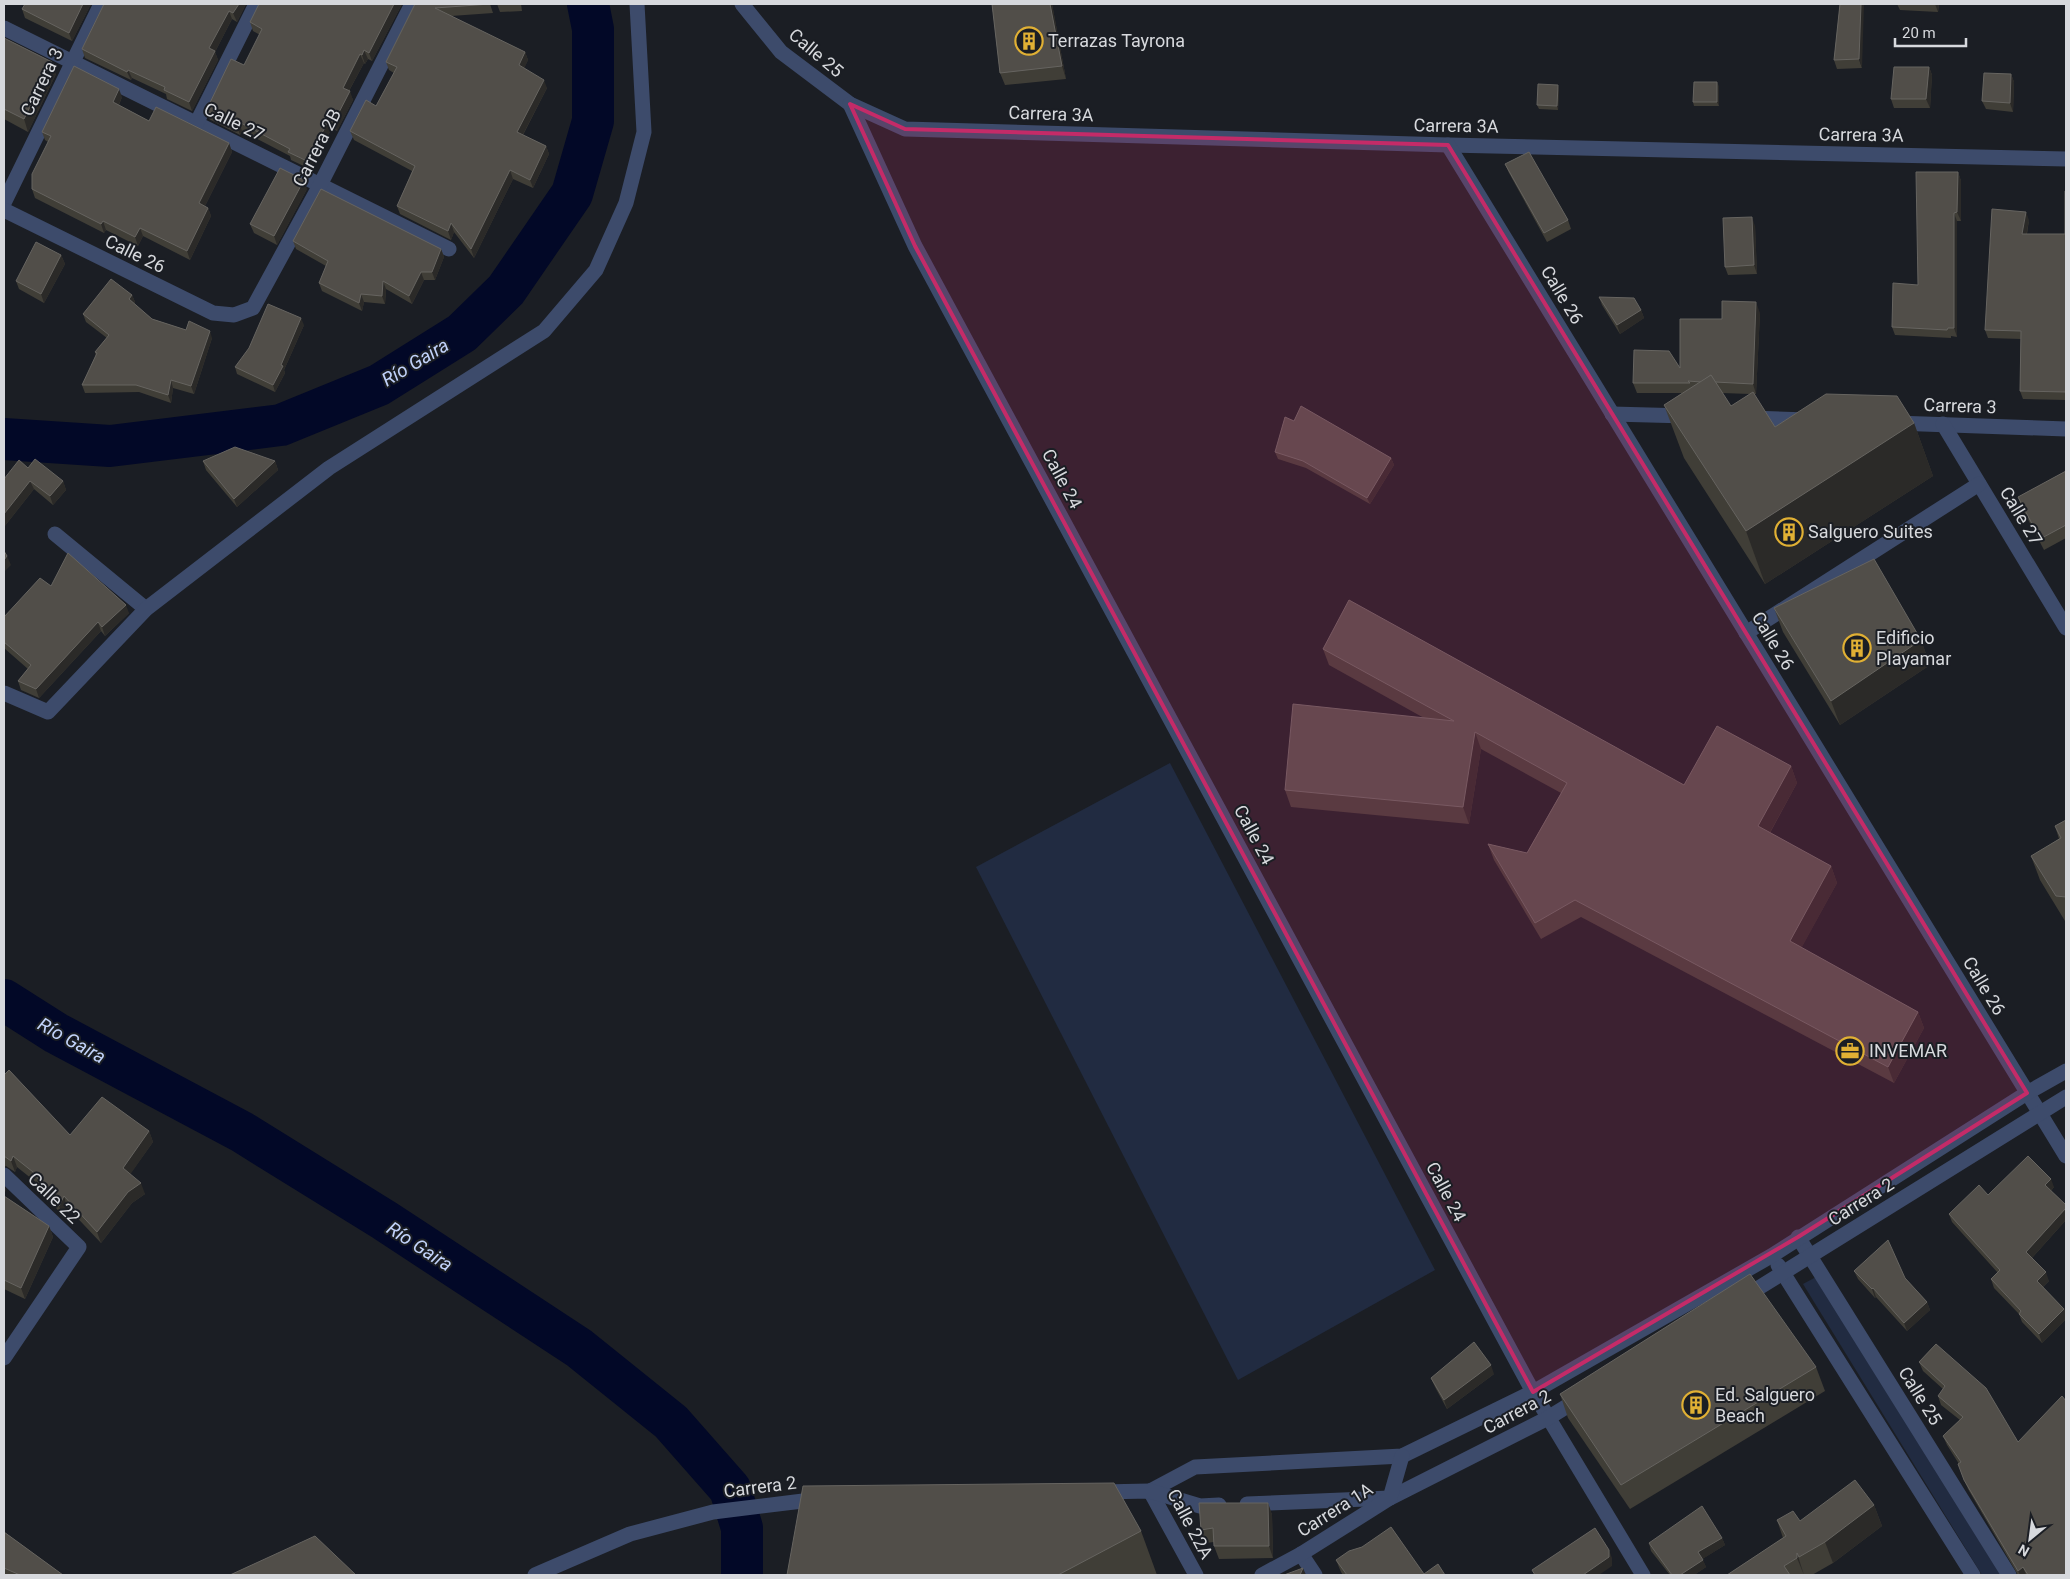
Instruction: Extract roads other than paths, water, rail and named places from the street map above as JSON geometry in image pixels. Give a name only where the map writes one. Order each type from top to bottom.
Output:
[{"type":"street","name":"Carrera 3","points":[[4,203],[101,4]]},
{"type":"street","points":[[196,124],[256,4]]},
{"type":"street","name":"Carrera 2B","points":[[253,308],[320,185],[412,4]]},
{"type":"street","points":[[4,692],[48,712],[146,609],[328,468],[544,331],[596,270],[626,203],[644,132],[637,4]]},
{"type":"street","name":"Calle 25","points":[[742,4],[781,52],[850,104]]},
{"type":"street","name":"Calle 27","points":[[4,28],[449,249]]},
{"type":"street","name":"Carrera 3A","points":[[850,104],[905,128],[1448,145],[2066,159]]},
{"type":"street","name":"Calle 24","points":[[850,104],[915,246],[1533,1392],[1643,1575]]},
{"type":"street","name":"Calle 26","points":[[1448,145],[2066,1156]]},
{"type":"street","name":"Calle 26","points":[[4,210],[213,313],[234,315],[253,308]]},
{"type":"street","points":[[1612,414],[1700,417]]},
{"type":"street","points":[[1739,418],[1826,421]]},
{"type":"street","name":"Carrera 3","points":[[1885,422],[2066,429]]},
{"type":"street","name":"Calle 27","points":[[1944,424],[2066,628]]},
{"type":"street","points":[[1746,633],[1980,484]]},
{"type":"street","points":[[55,534],[146,609]]},
{"type":"street","name":"Carrera 2","points":[[1150,1491],[1195,1466],[1402,1456],[1533,1392],[1771,1256],[1798,1237],[2066,1070]]},
{"type":"street","name":"Carrera 2","points":[[1733,1304],[2066,1097]]},
{"type":"street","name":"Calle 22","points":[[4,1175],[79,1248],[4,1358]]},
{"type":"street","name":"Calle 25","points":[[1798,1237],[2009,1575]]},
{"type":"street","points":[[1771,1256],[1973,1575]]},
{"type":"street","name":"Carrera 2","points":[[1082,1493],[1150,1491],[1200,1506],[1390,1498],[1548,1418],[1598,1387]]},
{"type":"street","name":"Carrera 1A","points":[[1262,1575],[1301,1554],[1390,1498],[1402,1456]]},
{"type":"street","name":"Calle 22A","points":[[1150,1491],[1196,1575]]},
{"type":"street","name":"Carrera 2","points":[[536,1575],[630,1534],[713,1512],[833,1498]]},
{"type":"street","points":[[1301,1554],[1315,1575]]},
{"type":"waterway","name":"Río Gaira","points":[[4,439],[110,446],[281,425],[379,385],[462,333],[506,290],[572,194],[593,121],[593,29],[588,4]]},
{"type":"waterway","name":"Río Gaira","points":[[4,1000],[56,1033],[242,1132],[384,1220],[579,1348],[671,1422],[730,1489],[742,1528],[742,1575]]},
{"type":"place","name":"Terrazas Tayrona","points":[[1029,41]]},
{"type":"place","name":"Salguero Suites","points":[[1789,532]]},
{"type":"place","name":"Edificio Playamar","points":[[1857,648]]},
{"type":"place","name":"INVEMAR","points":[[1850,1051]]},
{"type":"place","name":"Ed. Salguero Beach","points":[[1696,1405]]}]
